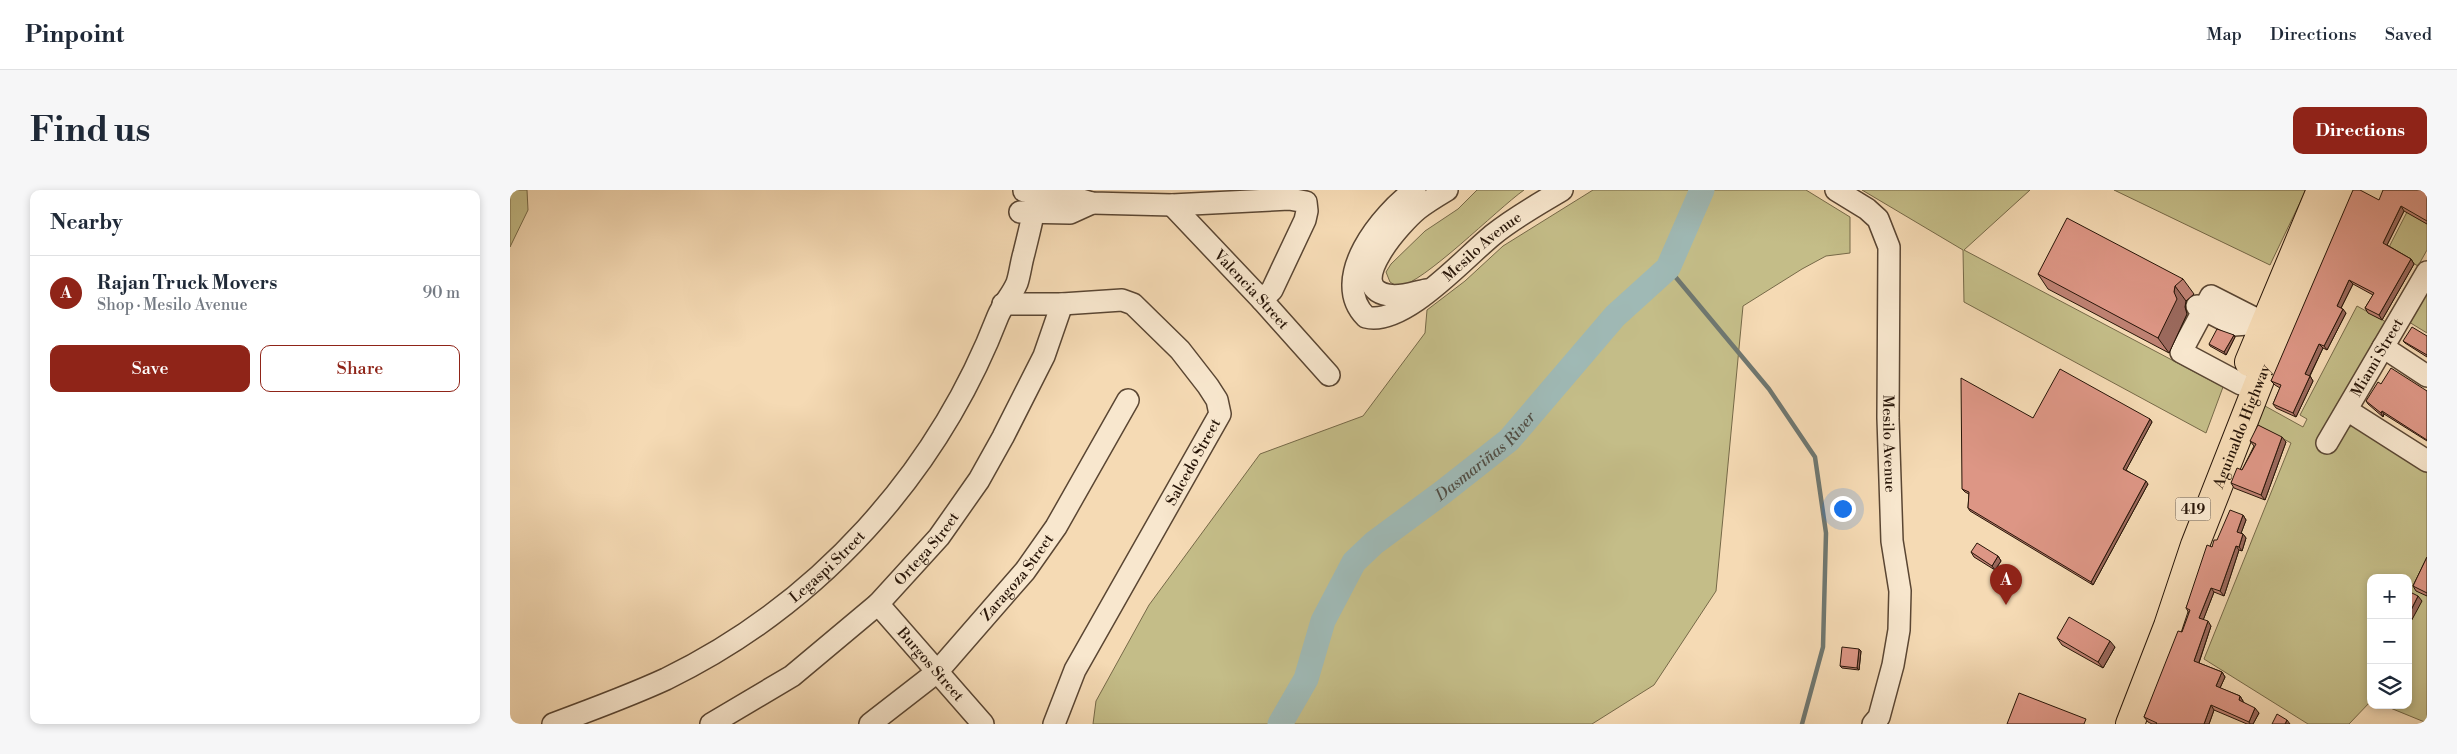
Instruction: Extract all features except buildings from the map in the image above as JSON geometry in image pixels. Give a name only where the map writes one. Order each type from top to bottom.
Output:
[{"type":"main road","name":"Aguinaldo Highway","points":[[2130,724],[2262,372],[2272,328],[2320,190]]},
{"type":"main road","name":"Aguinaldo Highway","points":[[2110,724],[2240,384],[2272,328],[2342,190]]},
{"type":"street","name":"Mesilo Avenue","points":[[1414,190],[1389,212],[1372,233],[1361,252],[1355,272],[1354,288],[1361,312],[1366,317],[1376,320],[1405,308],[1431,290],[1495,233],[1562,190]]},
{"type":"street","name":"Mesilo Avenue","points":[[1431,290],[1389,296],[1375,288],[1371,281],[1372,272],[1376,260],[1403,224],[1418,210],[1447,190]]},
{"type":"street","name":"Mesilo Avenue","points":[[1836,190],[1859,204],[1878,219],[1889,247],[1888,418],[1892,541],[1900,591],[1899,630],[1893,665],[1878,722]]},
{"type":"street","points":[[1031,191],[1071,197],[1092,203],[1172,205],[1289,199],[1306,202],[1305,220],[1272,290],[1262,300]]},
{"type":"street","name":"Legaspi Street","points":[[553,724],[613,702],[667,678],[720,648],[773,615],[837,560],[905,484],[934,439],[975,368],[1003,304],[1017,283],[1026,213],[1031,191]]},
{"type":"street","points":[[1026,213],[1070,213],[1092,203]]},
{"type":"street","name":"Valencia Street","points":[[1172,205],[1262,300],[1329,375]]},
{"type":"street","name":"Miami Street","points":[[2328,443],[2427,272]]},
{"type":"street","points":[[2240,384],[2181,352],[2211,296],[2272,328]]},
{"type":"street","name":"Salcedo Street","points":[[1003,304],[1062,304],[1122,300],[1133,304],[1180,350],[1217,400],[1220,414],[1075,670],[1054,724]]},
{"type":"street","name":"Ortega Street","points":[[711,724],[792,676],[878,604],[939,537],[979,480],[1036,373],[1062,304]]},
{"type":"street","points":[[2180,338],[2219,359],[2240,384]]},
{"type":"street","points":[[2383,347],[2427,376]]},
{"type":"street","name":"Zaragoza Street","points":[[870,724],[936,672],[1025,570],[1061,518],[1128,400]]},
{"type":"street","points":[[2346,410],[2427,461]]},
{"type":"street","name":"Burgos Street","points":[[878,604],[983,724]]},
{"type":"shaded area","points":[[510,190],[527,190],[528,210],[510,247]]},
{"type":"shaded area","points":[[1477,190],[1524,190],[1425,273],[1410,283],[1398,287],[1390,282],[1386,272],[1391,264],[1425,231],[1458,209]]},
{"type":"shaded area","points":[[1593,190],[1806,190],[1850,217],[1850,253],[1826,256],[1743,306],[1716,591],[1654,685],[1592,724],[1093,724],[1096,701],[1149,605],[1260,454],[1363,416],[1425,333],[1427,310],[1465,281],[1503,246]]},
{"type":"shaded area","points":[[1862,190],[2030,190],[1964,250],[2223,387],[2206,433],[1964,302],[1963,250]]},
{"type":"shaded area","points":[[2114,190],[2306,190],[2270,265]]},
{"type":"shaded area","points":[[2407,212],[2427,224],[2427,250],[2418,266],[2388,249]]},
{"type":"shaded area","points":[[2427,290],[2427,333],[2409,322]]},
{"type":"shaded area","points":[[2357,306],[2386,322],[2346,429],[2354,425],[2427,473],[2427,723],[2393,709],[2412,709],[2412,574],[2367,574],[2367,705],[2349,724],[2308,724],[2204,659],[2291,443],[2256,424],[2265,406],[2303,427],[2307,419],[2300,415]]},
{"type":"waterway","name":"Dasmariñas River","points":[[1280,724],[1306,679],[1323,621],[1354,562],[1374,543],[1509,440],[1615,316],[1668,268],[1702,190]]},
{"type":"waterway","points":[[1668,268],[1769,389],[1815,457],[1826,533],[1823,647],[1802,724]]},
{"type":"place","name":"Rajan Truck Movers","points":[[2006,605]]}]
